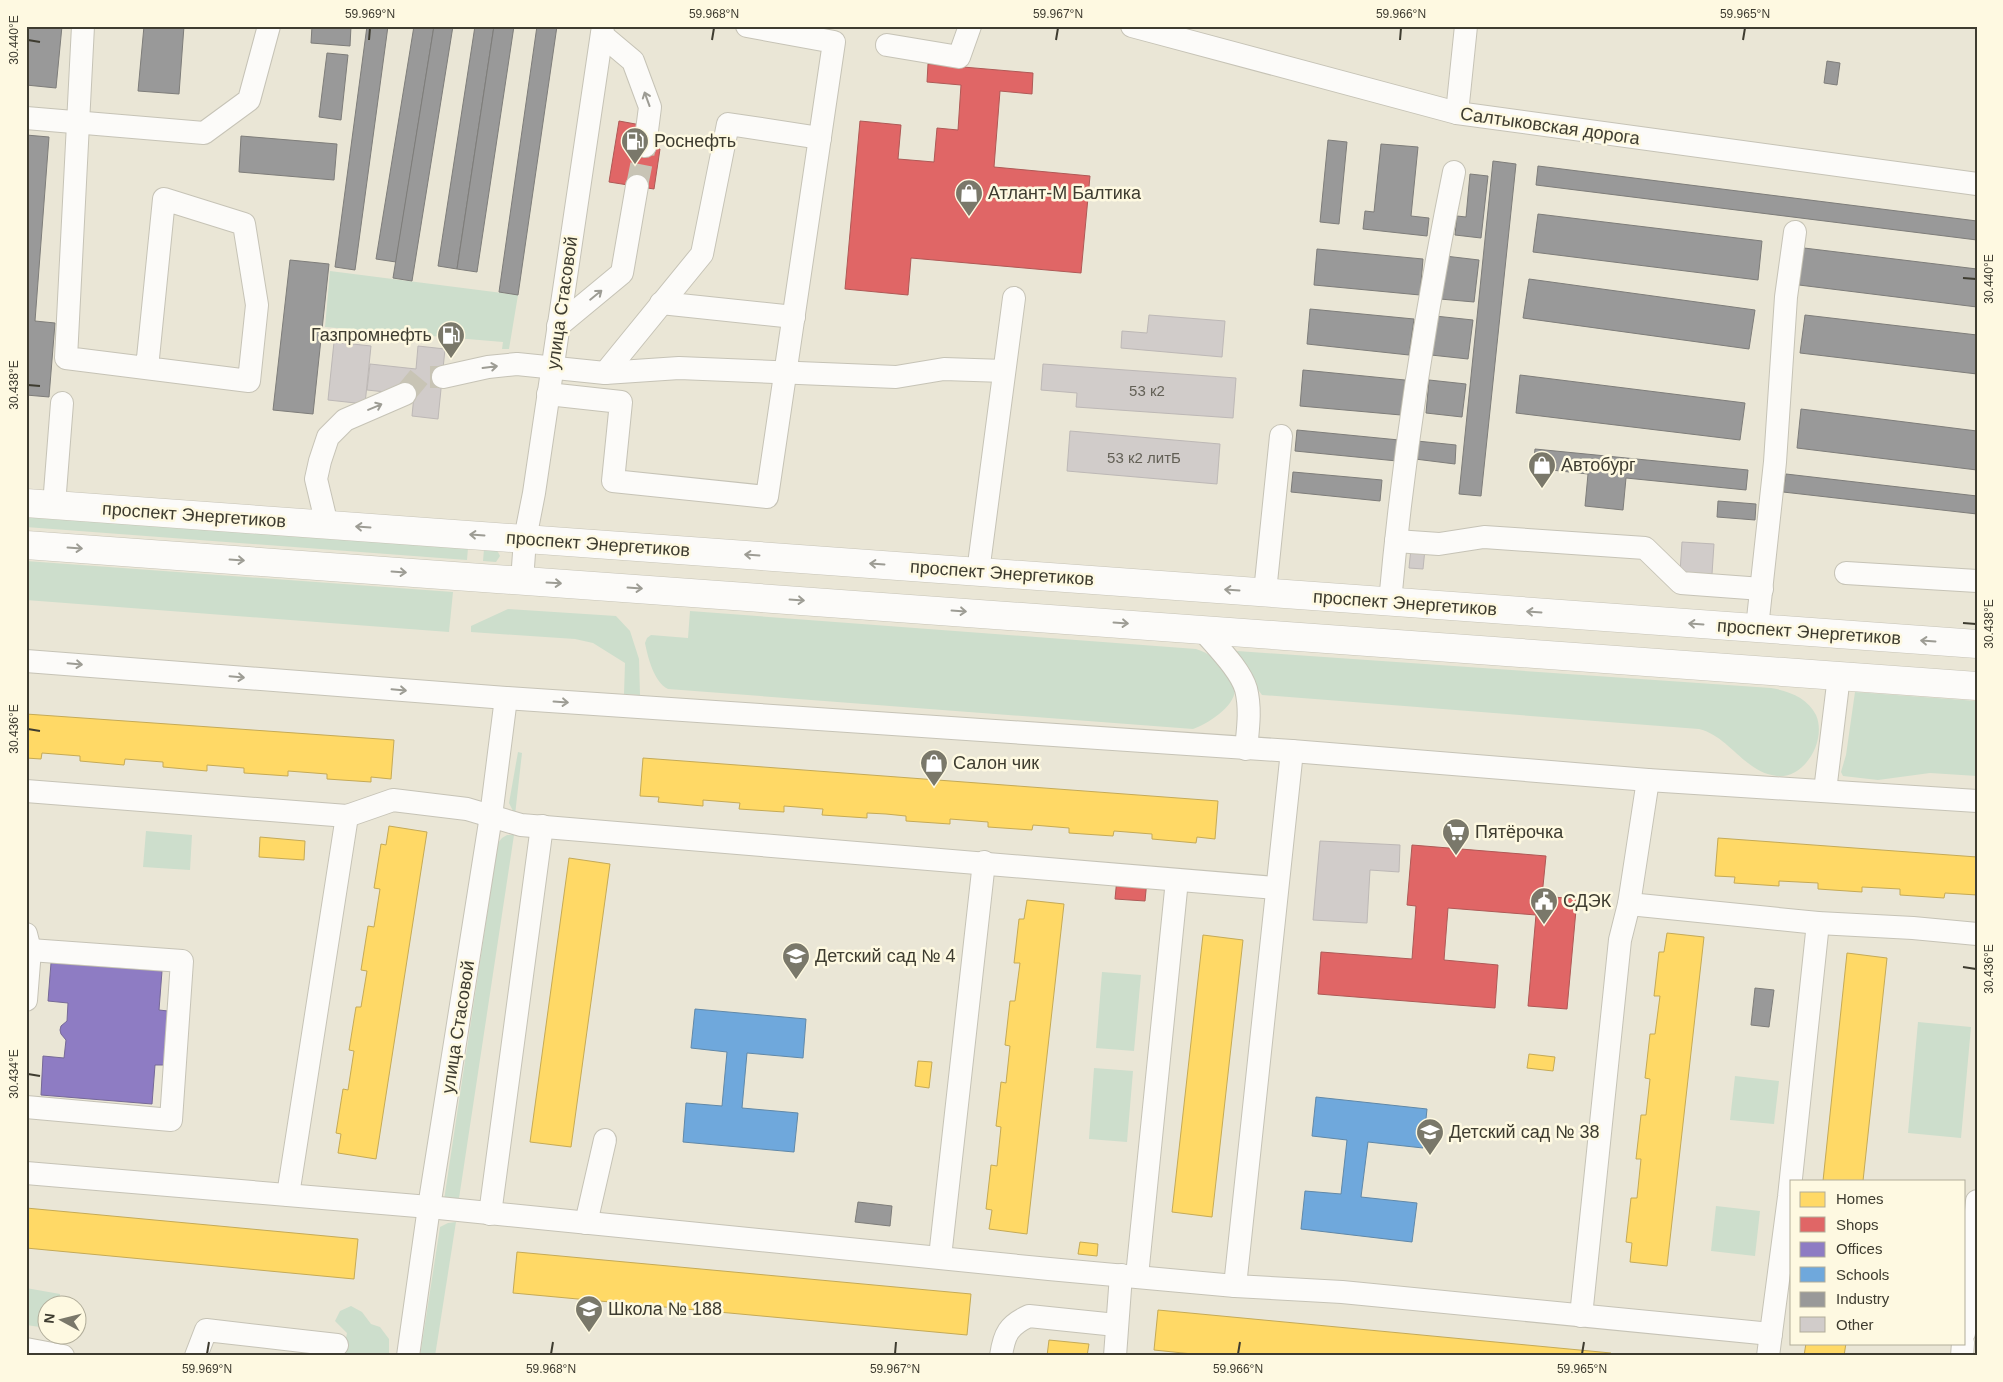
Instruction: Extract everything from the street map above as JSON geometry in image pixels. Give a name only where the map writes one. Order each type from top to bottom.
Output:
[{"type":"main road","name":"проспект Энергетиков","points":[[26,503],[1977,644]]},
{"type":"main road","points":[[26,545],[1977,686]]},
{"type":"street","points":[[83,26],[66,358],[147,368],[249,380],[257,305],[244,224],[164,199],[147,368]]},
{"type":"street","points":[[26,118],[204,133],[249,100],[269,26]]},
{"type":"street","points":[[548,394],[621,402],[612,481],[767,497],[834,42],[747,26]]},
{"type":"street","points":[[887,45],[959,57],[970,26]]},
{"type":"street","name":"Салтыковская дорога","points":[[1132,26],[1457,113],[1977,184]]},
{"type":"street","points":[[1457,113],[1466,26]]},
{"type":"street","points":[[602,31],[632,61],[650,107],[645,146]]},
{"type":"street","name":"улица Стасовой","points":[[522,581],[525,539],[602,31]]},
{"type":"street","points":[[605,373],[702,254],[728,124],[820,138]]},
{"type":"street","points":[[1390,602],[1399,502],[1428,308],[1454,172]]},
{"type":"street","points":[[558,326],[622,273],[637,186]]},
{"type":"street","points":[[1757,628],[1775,462],[1786,297],[1795,232]]},
{"type":"street","points":[[978,572],[1014,298]]},
{"type":"street","points":[[661,303],[794,317]]},
{"type":"street","points":[[442,376],[488,366],[517,364],[605,373],[679,368],[896,377],[944,369],[1004,371]]},
{"type":"street","points":[[328,524],[316,480],[328,437],[346,420],[405,394]]},
{"type":"street","points":[[54,505],[62,402]]},
{"type":"street","points":[[1265,592],[1281,436]]},
{"type":"street","points":[[1396,541],[1438,544],[1484,537],[1644,548],[1682,584],[1762,589]]},
{"type":"street","points":[[1846,573],[1977,581]]},
{"type":"street","points":[[1202,629],[1239,674],[1255,705],[1246,748]]},
{"type":"street","points":[[26,661],[506,698],[1246,748],[1648,780],[1977,801]]},
{"type":"street","points":[[1825,791],[1839,676]]},
{"type":"street","name":"улица Стасовой","points":[[408,1356],[429,1207],[491,816],[506,698]]},
{"type":"street","points":[[1236,1286],[1276,888],[1292,752]]},
{"type":"street","points":[[1581,1316],[1620,940],[1629,904],[1648,780]]},
{"type":"street","points":[[26,791],[347,816],[393,800],[468,809],[521,825],[984,862],[1276,888]]},
{"type":"street","points":[[288,1195],[347,816]]},
{"type":"street","points":[[490,1214],[542,826]]},
{"type":"street","points":[[940,1257],[984,862]]},
{"type":"street","points":[[1115,1356],[1116,1325],[1129,1275],[1177,880]]},
{"type":"street","points":[[1629,904],[1818,923],[1913,928],[1977,934]]},
{"type":"street","points":[[1791,1180],[1818,923]]},
{"type":"street","points":[[26,1000],[28,942],[182,961],[171,1120],[26,1107]]},
{"type":"street","points":[[586,1223],[606,1140]]},
{"type":"street","points":[[26,1173],[429,1207],[1049,1269],[1236,1286],[1342,1292],[1771,1334]]},
{"type":"street","points":[[1768,1356],[1790,1187]]},
{"type":"street","points":[[1966,1313],[1977,1201]]},
{"type":"street","points":[[1001,1356],[1007,1332],[1016,1322],[1029,1316],[1116,1325]]},
{"type":"street","points":[[196,1356],[206,1330],[337,1345]]},
{"type":"street","points":[[26,1349],[63,1356]]},
{"type":"green space","points":[[330,271],[518,295],[509,349],[502,349],[503,342],[325,327]]},
{"type":"green space","points":[[26,516],[468,548],[467,560],[26,527]]},
{"type":"green space","points":[[484,549],[497,550],[500,556],[496,562],[483,561]]},
{"type":"green space","points":[[26,561],[453,592],[449,632],[26,600]]},
{"type":"green space","points":[[508,609],[616,616],[630,631],[639,659],[640,695],[624,694],[625,663],[593,643],[575,639],[471,632],[471,626]]},
{"type":"green space","points":[[690,611],[1196,649],[1215,660],[1232,681],[1235,690],[1229,705],[1215,717],[1193,729],[668,689],[663,686],[655,675],[645,643],[651,635],[688,638]]},
{"type":"green space","points":[[1237,651],[1771,688],[1797,696],[1813,709],[1819,725],[1818,736],[1816,746],[1805,765],[1787,775],[1777,776],[1766,773],[1746,762],[1719,739],[1699,729],[1262,695],[1244,668]]},
{"type":"green space","points":[[1855,692],[1977,701],[1977,776],[1930,773],[1878,780],[1843,776],[1841,772],[1846,755]]},
{"type":"green space","points":[[518,752],[522,753],[515,815],[509,803]]},
{"type":"green space","points":[[146,831],[192,835],[190,870],[143,867]]},
{"type":"green space","points":[[507,835],[514,835],[458,1205],[444,1200],[498,843]]},
{"type":"green space","points":[[1102,972],[1141,975],[1134,1051],[1096,1048]]},
{"type":"green space","points":[[1918,1022],[1971,1027],[1961,1138],[1908,1133]]},
{"type":"green space","points":[[1094,1068],[1133,1071],[1127,1142],[1089,1139]]},
{"type":"green space","points":[[1735,1076],[1779,1081],[1774,1124],[1730,1120]]},
{"type":"green space","points":[[1716,1206],[1760,1211],[1755,1256],[1711,1251]]},
{"type":"green space","points":[[456,1222],[435,1356],[420,1356],[440,1227]]},
{"type":"green space","points":[[26,1288],[60,1294],[38,1294],[38,1327],[26,1325]]},
{"type":"green space","points":[[351,1306],[362,1312],[371,1324],[380,1327],[389,1339],[389,1356],[336,1356],[337,1345],[346,1338],[347,1333],[335,1321],[340,1311]]},
{"type":"building: Homes","points":[[26,714],[394,740],[391,779],[371,777],[371,782],[327,779],[327,774],[288,771],[288,776],[244,773],[244,768],[207,765],[207,771],[163,767],[163,762],[125,759],[124,765],[80,761],[80,756],[42,753],[41,759],[26,758]]},
{"type":"building: Homes","points":[[643,758],[1218,801],[1215,839],[1197,837],[1196,843],[1152,839],[1152,834],[1114,831],[1113,836],[1069,833],[1069,828],[1033,825],[1032,830],[988,827],[988,822],[950,819],[950,824],[906,821],[906,816],[886,814],[867,813],[867,818],[822,815],[823,809],[784,806],[784,812],[739,809],[740,803],[703,800],[703,806],[658,802],[659,797],[640,796]]},
{"type":"building: Homes","points":[[389,826],[427,832],[376,1159],[338,1153],[341,1134],[336,1133],[343,1089],[348,1090],[354,1051],[349,1050],[356,1007],[361,1007],[367,971],[361,970],[368,926],[374,927],[380,889],[374,888],[381,844],[386,845]]},
{"type":"building: Homes","points":[[260,837],[305,841],[304,860],[259,857]]},
{"type":"building: Homes","points":[[1718,838],[1977,857],[1977,895],[1945,893],[1944,898],[1900,895],[1900,889],[1862,887],[1862,892],[1818,889],[1818,883],[1779,881],[1779,886],[1734,883],[1735,877],[1715,876]]},
{"type":"building: Homes","points":[[569,858],[610,864],[571,1147],[530,1142]]},
{"type":"building: Homes","points":[[1027,900],[1064,904],[1027,1234],[989,1229],[992,1210],[986,1209],[991,1165],[997,1166],[1001,1127],[996,1126],[1001,1082],[1006,1083],[1010,1046],[1005,1045],[1010,1001],[1015,1001],[1020,963],[1014,963],[1019,919],[1024,919]]},
{"type":"building: Homes","points":[[1667,933],[1704,937],[1667,1266],[1630,1262],[1632,1243],[1626,1242],[1631,1198],[1637,1198],[1641,1159],[1636,1159],[1641,1115],[1646,1115],[1650,1079],[1645,1078],[1650,1034],[1655,1034],[1660,996],[1654,996],[1659,952],[1664,952]]},
{"type":"building: Homes","points":[[1203,935],[1243,940],[1212,1217],[1172,1212]]},
{"type":"building: Homes","points":[[1847,953],[1887,958],[1863,1180],[1823,1180]]},
{"type":"building: Homes","points":[[1529,1054],[1555,1057],[1553,1071],[1527,1068]]},
{"type":"building: Homes","points":[[918,1061],[932,1062],[929,1088],[915,1086]]},
{"type":"building: Homes","points":[[26,1208],[358,1239],[354,1279],[26,1248]]},
{"type":"building: Homes","points":[[1080,1242],[1098,1244],[1097,1256],[1078,1254]]},
{"type":"building: Homes","points":[[517,1252],[971,1294],[967,1335],[513,1293]]},
{"type":"building: Homes","points":[[1158,1310],[1611,1353],[1611,1356],[1212,1356],[1154,1350]]},
{"type":"building: Homes","points":[[1049,1340],[1089,1344],[1087,1356],[1047,1356]]},
{"type":"building: Homes","points":[[1806,1344],[1846,1344],[1844,1356],[1804,1356]]},
{"type":"building: Shops","name":"Атлант-М Балтика","points":[[928,64],[1033,73],[1032,94],[1000,91],[994,167],[1090,176],[1081,273],[911,258],[908,295],[845,289],[860,121],[901,125],[898,159],[934,162],[937,128],[958,130],[961,85],[927,82]]},
{"type":"building: Shops","name":"Роснефть","points":[[619,121],[641,125],[637,145],[660,149],[654,189],[609,182]]},
{"type":"building: Shops","points":[[1412,845],[1546,856],[1542,896],[1577,899],[1567,1009],[1528,1006],[1536,915],[1448,908],[1444,960],[1498,965],[1495,1008],[1318,994],[1321,952],[1412,959],[1416,906],[1407,905]]},
{"type":"building: Shops","points":[[1117,878],[1147,880],[1145,901],[1115,899]]},
{"type":"building: Offices","points":[[51,963],[162,971],[159,1010],[168,1011],[164,1065],[155,1065],[152,1104],[41,1095],[43,1056],[64,1058],[66,1040],[60,1030],[61,1026],[67,1021],[68,1003],[48,1001]]},
{"type":"building: Schools","points":[[695,1009],[806,1019],[803,1058],[747,1053],[742,1108],[798,1113],[794,1152],[683,1142],[686,1103],[722,1106],[727,1052],[691,1048]]},
{"type":"building: Schools","points":[[1316,1097],[1427,1109],[1423,1148],[1368,1142],[1361,1197],[1417,1203],[1412,1242],[1301,1229],[1305,1191],[1341,1194],[1347,1140],[1312,1136]]},
{"type":"building: Industry","points":[[26,26],[62,26],[56,88],[26,85]]},
{"type":"building: Industry","points":[[144,26],[184,26],[179,94],[138,91]]},
{"type":"building: Industry","points":[[312,26],[351,26],[350,46],[311,43]]},
{"type":"building: Industry","points":[[367,26],[388,26],[355,270],[335,267]]},
{"type":"building: Industry","points":[[414,26],[434,26],[396,262],[376,259]]},
{"type":"building: Industry","points":[[434,26],[453,26],[412,281],[393,278]]},
{"type":"building: Industry","points":[[475,26],[494,26],[457,269],[438,266]]},
{"type":"building: Industry","points":[[494,26],[514,26],[477,272],[457,269]]},
{"type":"building: Industry","points":[[537,26],[557,26],[518,295],[499,292]]},
{"type":"building: Industry","points":[[327,53],[348,55],[341,120],[319,117]]},
{"type":"building: Industry","points":[[1827,61],[1840,63],[1837,85],[1824,83]]},
{"type":"building: Industry","points":[[26,135],[49,137],[35,321],[55,323],[49,397],[26,395]]},
{"type":"building: Industry","points":[[241,136],[337,144],[334,180],[239,172]]},
{"type":"building: Industry","points":[[1328,140],[1347,142],[1339,224],[1320,222]]},
{"type":"building: Industry","points":[[1381,144],[1418,147],[1411,216],[1429,218],[1427,236],[1363,229],[1365,211],[1374,212]]},
{"type":"building: Industry","points":[[1493,161],[1516,164],[1481,496],[1459,494]]},
{"type":"building: Industry","points":[[1538,166],[1977,221],[1977,240],[1536,185]]},
{"type":"building: Industry","points":[[1470,174],[1488,176],[1481,238],[1455,235],[1457,216],[1466,217]]},
{"type":"building: Industry","points":[[1538,214],[1762,241],[1758,280],[1533,252]]},
{"type":"building: Industry","points":[[1804,248],[1977,269],[1977,307],[1799,285]]},
{"type":"building: Industry","points":[[1317,249],[1423,259],[1420,295],[1314,285]]},
{"type":"building: Industry","points":[[1445,256],[1479,260],[1474,302],[1440,299]]},
{"type":"building: Industry","points":[[290,260],[329,264],[313,414],[273,410]]},
{"type":"building: Industry","points":[[1529,279],[1755,310],[1749,349],[1523,318]]},
{"type":"building: Industry","points":[[1310,309],[1414,319],[1409,355],[1307,344]]},
{"type":"building: Industry","points":[[1805,315],[1977,335],[1977,374],[1800,353]]},
{"type":"building: Industry","points":[[1435,316],[1473,320],[1468,359],[1431,355]]},
{"type":"building: Industry","points":[[1303,370],[1405,380],[1401,415],[1300,406]]},
{"type":"building: Industry","points":[[1520,375],[1745,403],[1740,440],[1516,413]]},
{"type":"building: Industry","points":[[1429,380],[1466,384],[1462,417],[1426,413]]},
{"type":"building: Industry","points":[[1801,409],[1977,431],[1977,470],[1797,448]]},
{"type":"building: Industry","points":[[1297,430],[1399,440],[1397,461],[1295,451]]},
{"type":"building: Industry","points":[[1417,441],[1456,445],[1455,464],[1415,459]]},
{"type":"building: Industry","points":[[1535,449],[1748,470],[1746,490],[1626,478],[1623,510],[1585,506],[1588,474],[1533,468]]},
{"type":"building: Industry","points":[[1293,472],[1382,480],[1380,501],[1291,492]]},
{"type":"building: Industry","points":[[1786,474],[1977,496],[1977,514],[1783,492]]},
{"type":"building: Industry","points":[[1718,501],[1756,504],[1755,520],[1717,517]]},
{"type":"building: Industry","points":[[1755,988],[1774,990],[1769,1027],[1751,1025]]},
{"type":"building: Industry","points":[[858,1202],[892,1206],[890,1226],[855,1222]]},
{"type":"building: Other","points":[[1149,315],[1225,321],[1222,357],[1121,348],[1122,331],[1147,333]]},
{"type":"building: Other","points":[[334,342],[371,346],[365,404],[328,400]]},
{"type":"building: Other","points":[[418,346],[445,349],[438,419],[412,416],[414,395],[367,390],[370,364],[416,369]]},
{"type":"building: Other","points":[[1043,364],[1236,378],[1233,418],[1076,407],[1077,393],[1041,390]]},
{"type":"building: Other","points":[[1070,431],[1220,444],[1217,484],[1067,471]]},
{"type":"building: Other","points":[[1682,542],[1714,544],[1712,574],[1680,572]]},
{"type":"building: Other","points":[[1411,548],[1425,549],[1423,569],[1409,568]]},
{"type":"building: Other","points":[[1320,841],[1400,845],[1399,872],[1370,870],[1367,923],[1313,920]]},
{"type":"tunnel","points":[[637,186],[645,146]]},
{"type":"tunnel","points":[[405,394],[419,377],[443,377]]},
{"type":"place","name":"Роснефть","points":[[635,165]]},
{"type":"place","name":"Атлант-М Балтика","points":[[969,217]]},
{"type":"place","name":"Газпромнефть","points":[[451,359]]},
{"type":"place","name":"Автобург","points":[[1542,489]]},
{"type":"place","name":"Салон чик","points":[[934,787]]},
{"type":"place","name":"Пятёрочка","points":[[1456,856]]},
{"type":"place","name":"СДЭК","points":[[1544,925]]},
{"type":"place","name":"Детский сад № 4","points":[[796,980]]},
{"type":"place","name":"Детский сад № 38","points":[[1430,1156]]},
{"type":"place","name":"Школа № 188","points":[[589,1333]]}]
